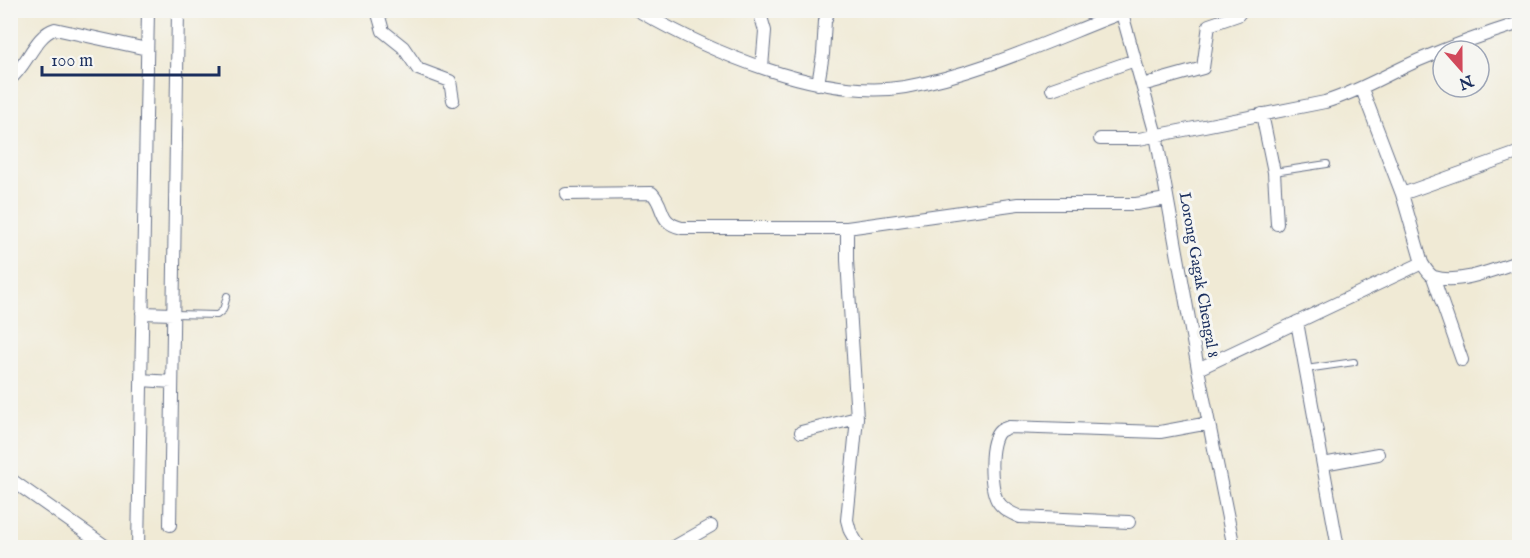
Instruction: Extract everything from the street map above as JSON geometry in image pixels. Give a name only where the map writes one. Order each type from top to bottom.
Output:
[{"type":"street","points":[[138,548],[148,10]]},
{"type":"street","points":[[170,525],[178,10]]},
{"type":"street","points":[[377,10],[383,31],[403,47],[418,69],[450,81],[453,100]]},
{"type":"street","points":[[759,10],[765,31],[762,67]]},
{"type":"street","points":[[818,84],[825,21],[829,10]]},
{"type":"street","points":[[1142,85],[1203,68],[1209,25],[1240,14],[1242,10]]},
{"type":"street","points":[[637,11],[709,48],[762,67],[818,84],[876,90],[905,87],[974,69],[1121,12]]},
{"type":"street","name":"Lorong Gagak Chengal 8","points":[[1121,12],[1156,135],[1198,369],[1234,548]]},
{"type":"street","points":[[1100,139],[1132,140],[1325,102],[1345,96],[1417,61],[1480,35],[1520,23]]},
{"type":"street","points":[[10,79],[46,34],[55,29],[147,49]]},
{"type":"street","points":[[1052,89],[1134,60]]},
{"type":"street","points":[[1362,88],[1401,194],[1422,263],[1433,277],[1462,360]]},
{"type":"street","points":[[1262,114],[1274,172],[1277,224]]},
{"type":"street","points":[[1401,194],[1520,152]]},
{"type":"street","points":[[566,194],[652,193],[657,198],[664,219],[672,226],[682,228],[847,228],[1018,204],[1136,204],[1167,199]]},
{"type":"street","points":[[847,228],[857,418],[847,520],[850,531],[860,548]]},
{"type":"street","points":[[1433,277],[1468,276],[1520,261]]},
{"type":"street","points":[[1198,369],[1422,263]]},
{"type":"street","points":[[142,313],[173,314]]},
{"type":"street","points":[[1297,322],[1338,548]]},
{"type":"street","points":[[141,380],[172,382]]},
{"type":"street","points":[[801,432],[857,418]]},
{"type":"street","points":[[1129,522],[1020,517],[1007,512],[997,500],[991,480],[994,441],[999,432],[1009,427],[1160,432],[1209,423]]},
{"type":"street","points":[[1323,464],[1378,454]]},
{"type":"street","points":[[10,479],[108,548]]},
{"type":"street","points":[[672,548],[711,526]]},
{"type":"lane","points":[[1274,172],[1327,164]]},
{"type":"lane","points":[[173,314],[218,315],[223,310],[227,296]]},
{"type":"lane","points":[[1306,369],[1354,362]]}]
